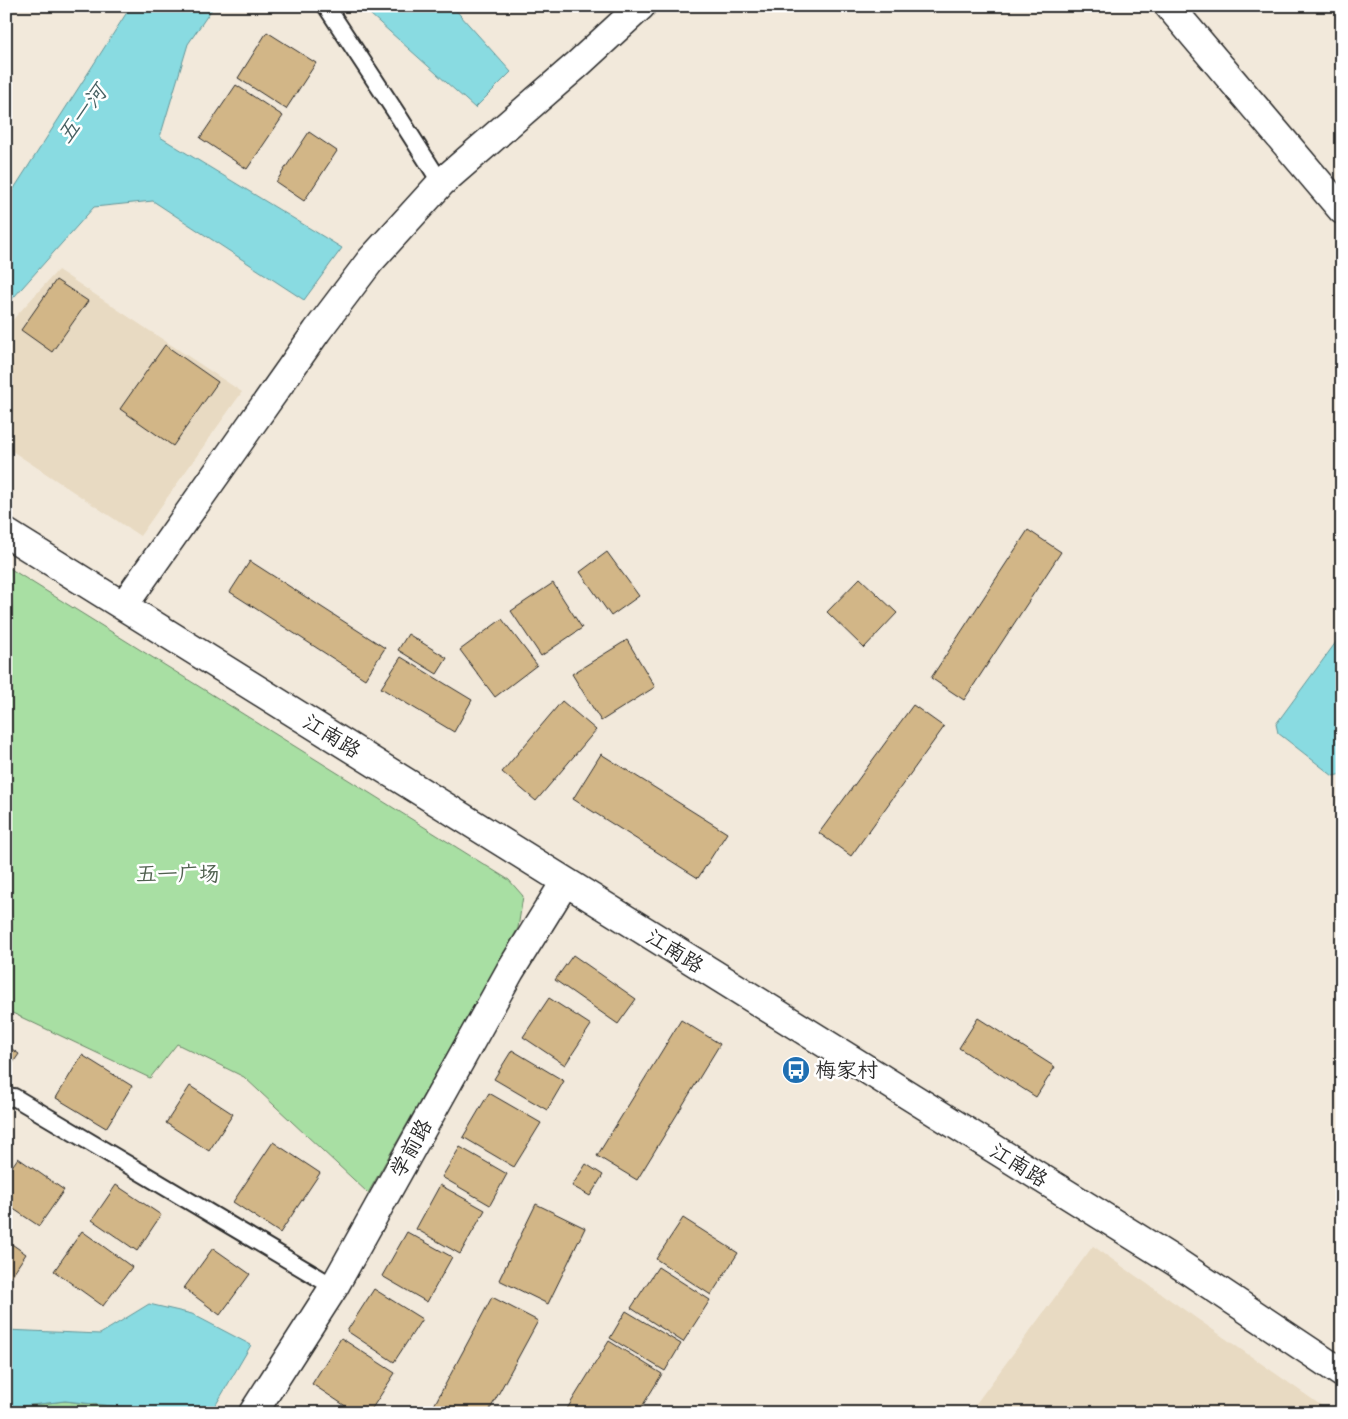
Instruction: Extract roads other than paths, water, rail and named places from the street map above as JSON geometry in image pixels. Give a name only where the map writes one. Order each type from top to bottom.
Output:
[{"type":"street","points":[[124,605],[317,331],[370,261],[441,183],[578,64],[641,6]]},
{"type":"street","points":[[1169,6],[1342,210]]},
{"type":"street","name":"江南路","points":[[6,532],[1176,1262],[1342,1373]]},
{"type":"street","name":"学前路","points":[[253,1413],[334,1287],[510,971],[565,882]]},
{"type":"lane","points":[[326,6],[441,183]]},
{"type":"lane","points":[[6,1099],[14,1098],[22,1102],[334,1287]]},
{"type":"water","name":"五一河","points":[[131,6],[214,6],[188,44],[160,137],[342,248],[304,300],[153,201],[94,207],[6,306],[6,201]]},
{"type":"water","points":[[361,6],[452,6],[511,72],[475,108]]},
{"type":"water","points":[[1342,634],[1342,774],[1333,776],[1278,733],[1276,724]]},
{"type":"water","points":[[149,1304],[192,1314],[251,1345],[211,1413],[178,1413],[65,1401],[6,1408],[6,1330],[100,1334]]},
{"type":"place","name":"梅家村","points":[[796,1070]]},
{"type":"park label","name":"五一广场","points":[[178,874]]}]
